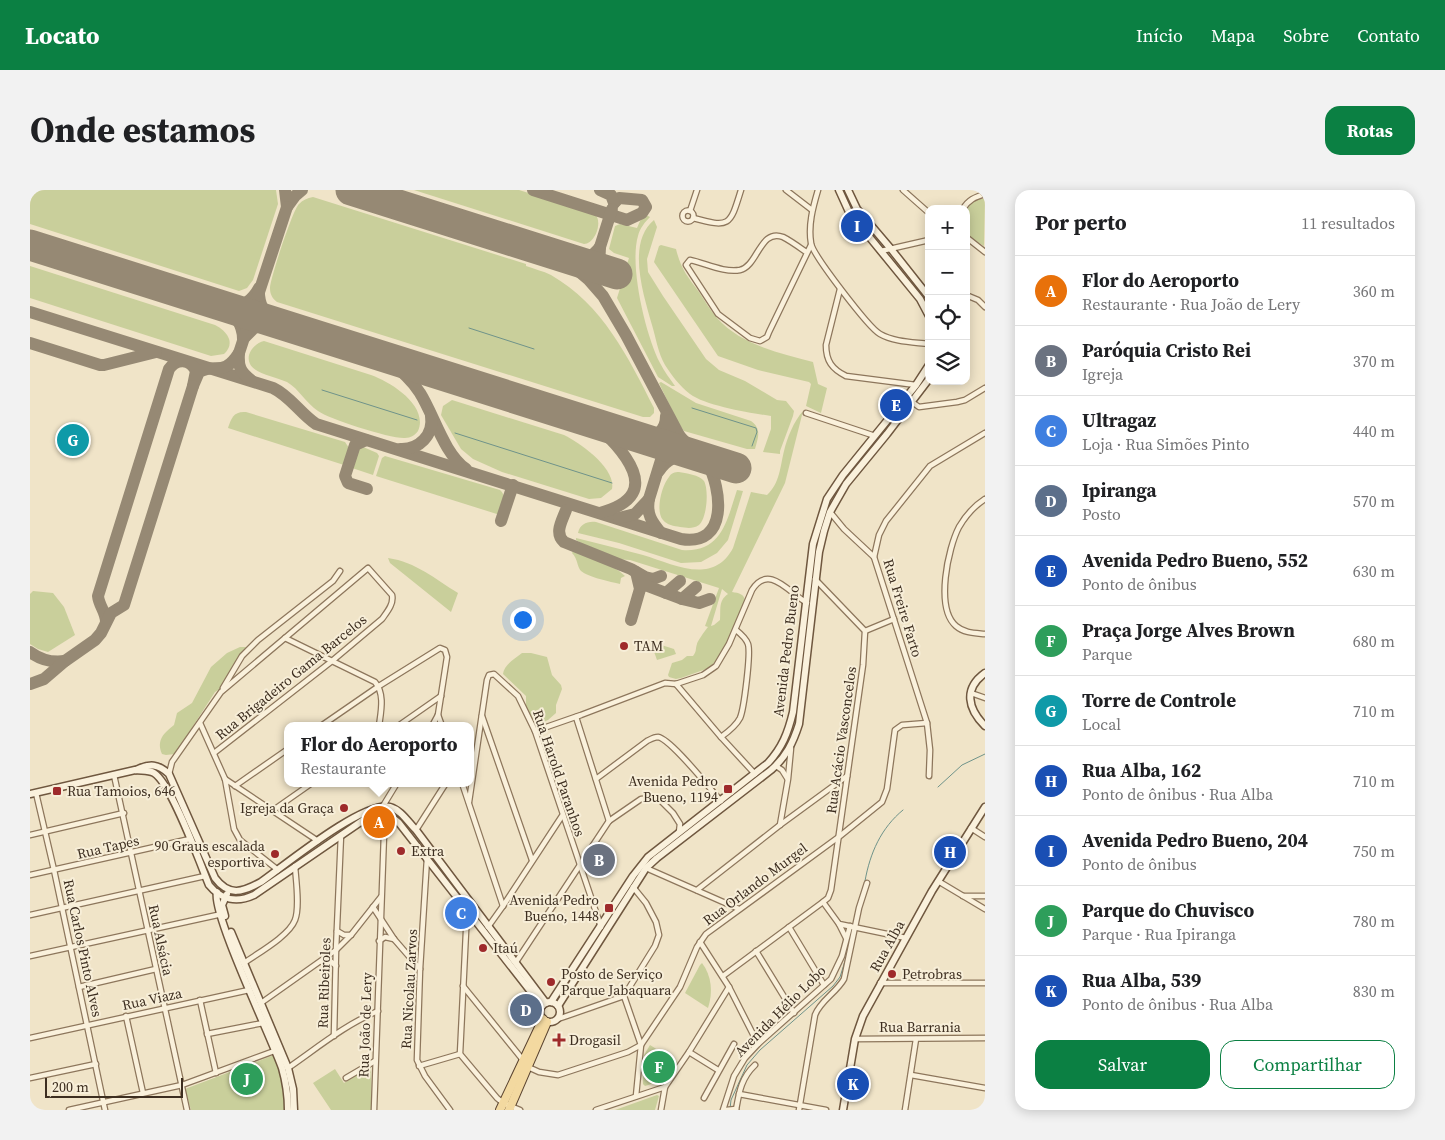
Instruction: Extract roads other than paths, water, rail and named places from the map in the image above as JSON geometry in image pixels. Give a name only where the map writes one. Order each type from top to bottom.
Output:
[{"type":"main road","points":[[839,190],[845,205],[920,299],[925,308]]},
{"type":"main road","points":[[848,190],[857,209],[892,249],[927,295]]},
{"type":"main road","name":"Avenida Pedro Bueno","points":[[558,1006],[646,868],[776,766],[791,746],[799,724],[817,581],[822,523],[827,498],[925,371]]},
{"type":"main road","name":"Avenida Pedro Bueno","points":[[547,1004],[601,927],[640,865],[679,832],[755,774],[776,754],[788,733],[792,712],[813,544],[822,523],[846,484],[925,384]]},
{"type":"main road","points":[[985,673],[975,682],[971,693],[970,705],[985,726]]},
{"type":"main road","points":[[33,793],[135,770],[148,765],[160,766],[170,774],[215,878],[224,888],[226,898],[223,903],[222,914],[261,1003],[278,1050],[291,1107]]},
{"type":"main road","points":[[152,772],[154,768],[160,766]]},
{"type":"main road","points":[[135,770],[152,772],[160,778],[173,800],[209,885],[217,893],[234,900],[247,898],[373,815],[387,814],[393,817],[484,931],[547,1004],[558,1006],[559,1017],[553,1022],[545,1021]]},
{"type":"main road","points":[[160,778],[165,778],[170,774]]},
{"type":"main road","points":[[224,888],[234,891],[250,888],[366,810],[383,806],[399,812],[416,830],[547,1004]]},
{"type":"main road","name":"Rua Alba","points":[[843,1110],[855,1039],[863,1016],[938,881],[985,806]]},
{"type":"main road","points":[[976,821],[985,815]]},
{"type":"main road","points":[[224,888],[217,893],[216,898],[249,990],[263,1023],[288,1068],[293,1089],[291,1107]]},
{"type":"main road","points":[[545,1021],[540,1012],[547,1004]]},
{"type":"main road","points":[[506,1107],[545,1021]]},
{"type":"street","points":[[693,218],[693,214],[690,211],[696,190]]},
{"type":"street","points":[[690,211],[684,213],[684,219],[689,221],[693,218],[714,224],[723,224],[734,214],[741,190]]},
{"type":"street","points":[[786,190],[812,210]]},
{"type":"street","points":[[806,252],[782,237],[775,236],[765,241],[750,264],[740,270],[725,269],[690,260],[687,262],[688,269],[722,317],[750,338],[757,341],[764,340],[810,245],[812,210],[818,190]]},
{"type":"street","points":[[835,190],[845,205]]},
{"type":"street","points":[[903,190],[925,209]]},
{"type":"street","points":[[965,205],[972,199],[985,194]]},
{"type":"street","points":[[970,240],[984,250]]},
{"type":"street","points":[[881,251],[925,241]]},
{"type":"street","points":[[810,245],[840,289],[878,333],[897,339],[925,343]]},
{"type":"street","points":[[840,289],[826,345],[826,354],[831,365],[837,372],[846,376],[916,385]]},
{"type":"street","points":[[970,297],[978,300],[985,307]]},
{"type":"street","points":[[912,402],[919,407],[958,402],[985,388]]},
{"type":"street","points":[[806,413],[875,436]]},
{"type":"street","name":"Rua Freire Farto","points":[[930,776],[927,723],[874,557],[881,529],[930,466],[985,433]]},
{"type":"street","points":[[985,499],[972,509],[958,529],[948,563],[945,594],[949,616],[957,627],[971,633],[985,634]]},
{"type":"street","points":[[830,512],[844,529],[874,557]]},
{"type":"street","points":[[822,523],[836,524],[844,529]]},
{"type":"street","name":"Rua Brigadeiro Gama Barcelos","points":[[214,753],[332,661],[382,619],[388,612],[393,599],[390,592],[368,568],[324,605]]},
{"type":"street","points":[[170,774],[172,762],[221,692],[242,656],[258,640],[333,581],[340,571]]},
{"type":"street","points":[[809,573],[865,631],[894,619]]},
{"type":"street","points":[[535,731],[665,683],[676,684],[704,675],[716,666],[736,630],[752,590],[764,579],[775,580],[805,602],[814,606]]},
{"type":"street","points":[[815,592],[821,590],[828,592]]},
{"type":"street","points":[[221,692],[324,605],[316,595]]},
{"type":"street","points":[[721,737],[738,722],[743,706],[750,652],[746,639],[736,630]]},
{"type":"street","name":"Rua Acácio Vasconcelos","points":[[823,902],[828,898],[831,890],[840,836],[865,631]]},
{"type":"street","points":[[285,638],[368,677],[379,686],[382,702],[380,722]]},
{"type":"street","points":[[328,722],[437,648],[443,648],[447,652],[448,657],[438,715],[434,722]]},
{"type":"street","name":"Rua Harold Paranhos","points":[[482,714],[487,680],[489,675],[494,674],[518,696],[535,731],[562,816],[601,927]]},
{"type":"street","points":[[676,684],[755,774]]},
{"type":"street","points":[[971,693],[985,698]]},
{"type":"street","points":[[404,722],[441,696]]},
{"type":"street","points":[[474,761],[482,714]]},
{"type":"street","points":[[482,714],[532,860]]},
{"type":"street","points":[[438,715],[441,722]]},
{"type":"street","points":[[576,717],[609,821]]},
{"type":"street","points":[[200,723],[225,779],[236,836],[278,870]]},
{"type":"street","name":"Rua Orlando Murgel","points":[[641,1045],[680,987],[700,942],[713,928],[840,836],[874,809],[884,797],[887,789],[896,728],[902,725],[927,723]]},
{"type":"street","points":[[596,780],[647,741],[660,737],[672,746],[721,801]]},
{"type":"street","points":[[780,825],[788,779],[791,746]]},
{"type":"street","points":[[235,786],[284,752]]},
{"type":"street","points":[[160,766],[172,762]]},
{"type":"street","points":[[776,766],[782,770],[788,779]]},
{"type":"street","name":"Rua Alsácia","points":[[114,774],[187,1110]]},
{"type":"street","points":[[697,890],[780,825],[848,776]]},
{"type":"street","points":[[225,779],[318,841]]},
{"type":"street","points":[[272,811],[306,787]]},
{"type":"street","points":[[383,806],[395,787]]},
{"type":"street","points":[[416,830],[443,787]]},
{"type":"street","points":[[464,787],[503,906]]},
{"type":"street","points":[[469,802],[472,787]]},
{"type":"street","name":"Rua Carlos Pinto Alves","points":[[33,793],[54,870],[105,1110]]},
{"type":"street","points":[[516,962],[609,821],[641,799],[655,798],[661,800],[673,813],[680,824],[679,832]]},
{"type":"street","points":[[30,835],[124,813]]},
{"type":"street","points":[[484,931],[503,906],[562,816]]},
{"type":"street","name":"Rua João de Lery","points":[[374,1110],[384,834],[387,824],[393,817]]},
{"type":"street","points":[[971,828],[985,837]]},
{"type":"street","name":"Rua Ribeiroles","points":[[334,1036],[341,836]]},
{"type":"street","name":"Rua Tapes","points":[[30,875],[190,839]]},
{"type":"street","points":[[576,853],[587,853]]},
{"type":"street","name":"Rua Nicolau Zarvos","points":[[427,858],[417,1051],[419,1066],[450,1110]]},
{"type":"street","points":[[244,963],[292,926],[296,910],[295,866]]},
{"type":"street","points":[[646,868],[739,909]]},
{"type":"street","points":[[426,876],[432,872],[440,874]]},
{"type":"street","points":[[30,915],[205,876]]},
{"type":"street","points":[[572,878],[584,881]]},
{"type":"street","points":[[938,881],[985,910]]},
{"type":"street","points":[[800,1108],[815,1016],[818,1008],[844,979],[852,926],[867,883]]},
{"type":"street","points":[[559,1017],[568,1017],[624,996],[656,946],[659,935],[653,916],[633,887]]},
{"type":"street","points":[[261,1003],[336,950],[351,935],[382,896]]},
{"type":"street","points":[[962,896],[985,896]]},
{"type":"street","points":[[978,896],[978,906]]},
{"type":"street","points":[[722,976],[823,902],[840,924],[846,938]]},
{"type":"street","points":[[373,907],[394,939],[420,969]]},
{"type":"street","points":[[467,909],[460,1054],[506,1107],[520,1110]]},
{"type":"street","points":[[30,956],[222,914]]},
{"type":"street","points":[[840,924],[906,938]]},
{"type":"street","name":"Avenida Hélio Lobo","points":[[726,1110],[731,1083],[738,1069],[758,1044],[817,994],[835,972],[852,926]]},
{"type":"street","points":[[789,927],[824,985]]},
{"type":"street","name":"Rua Ribeiroles","points":[[337,931],[344,935],[351,935]]},
{"type":"street","points":[[379,941],[385,937],[394,939]]},
{"type":"street","points":[[700,942],[729,987],[758,1044]]},
{"type":"street","points":[[756,951],[794,1013]]},
{"type":"street","points":[[316,965],[328,960],[336,966]]},
{"type":"street","points":[[79,987],[156,969]]},
{"type":"street","points":[[880,983],[985,983]]},
{"type":"street","points":[[463,986],[526,1064],[544,1074],[558,1075],[610,1058],[641,1045]]},
{"type":"street","points":[[661,1110],[665,1087],[729,987]]},
{"type":"street","name":"Rua Viaza","points":[[30,1038],[249,990]]},
{"type":"street","points":[[817,994],[823,1002]]},
{"type":"street","points":[[624,996],[641,1045],[636,1096]]},
{"type":"street","points":[[200,1000],[216,1072]]},
{"type":"street","points":[[288,1068],[334,1036],[378,1011]]},
{"type":"street","points":[[368,1015],[372,1016],[376,1022]]},
{"type":"street","points":[[126,1016],[143,1093]]},
{"type":"street","points":[[207,1034],[263,1023]]},
{"type":"street","name":"Rua Barrania","points":[[855,1039],[985,1038]]},
{"type":"street","points":[[905,1110],[916,1039]]},
{"type":"street","points":[[704,1098],[734,1044]]},
{"type":"street","points":[[69,1110],[182,1085],[278,1050]]},
{"type":"street","points":[[689,1052],[718,1070]]},
{"type":"street","points":[[419,1066],[460,1054]]},
{"type":"street","points":[[346,1078],[375,1061]]},
{"type":"street","points":[[30,1078],[96,1064]]},
{"type":"street","name":"Avenida Hélio Lobo","points":[[735,1110],[738,1094],[745,1076],[755,1065]]},
{"type":"street","points":[[911,1075],[985,1088]]},
{"type":"street","points":[[596,1110],[665,1087]]},
{"type":"street","points":[[738,1094],[800,1108],[826,1110]]},
{"type":"street","points":[[726,1110],[735,1110]]},
{"type":"waterway","points":[[469,328],[534,349]]},
{"type":"waterway","points":[[322,390],[417,420]]},
{"type":"waterway","points":[[692,408],[756,428],[757,432],[752,446]]},
{"type":"waterway","points":[[455,433],[612,483]]},
{"type":"waterway","points":[[938,787],[962,765],[985,754]]},
{"type":"waterway","points":[[865,881],[873,851],[888,825],[903,810]]},
{"type":"waterway","points":[[730,1109],[731,1100],[747,1065],[760,1050],[833,986],[840,977],[846,958]]},
{"type":"place","name":"Avenida Pedro Bueno, 204","points":[[857,226]]},
{"type":"place","name":"Avenida Pedro Bueno, 552","points":[[896,405]]},
{"type":"place","name":"Torre de Controle","points":[[73,440]]},
{"type":"place","name":"TAM","points":[[624,646]]},
{"type":"place","name":"Avenida Pedro Bueno, 1194","points":[[728,789]]},
{"type":"place","name":"Rua Tamoios, 646","points":[[57,791]]},
{"type":"place","name":"Igreja da Graça","points":[[344,808]]},
{"type":"place","name":"Flor do Aeroporto","points":[[379,822]]},
{"type":"place","name":"Extra","points":[[401,851]]},
{"type":"place","name":"Rua Alba, 162","points":[[950,852]]},
{"type":"place","name":"90 Graus escalada esportiva","points":[[275,854]]},
{"type":"place","name":"Paróquia Cristo Rei","points":[[599,860]]},
{"type":"place","name":"Avenida Pedro Bueno, 1448","points":[[609,908]]},
{"type":"place","name":"Ultragaz","points":[[461,913]]},
{"type":"place","name":"Itaú","points":[[483,948]]},
{"type":"place","name":"Petrobras","points":[[892,974]]},
{"type":"place","name":"Posto de Serviço Parque Jabaquara","points":[[551,982]]},
{"type":"place","name":"Ipiranga","points":[[526,1010]]},
{"type":"place","name":"Drogasil","points":[[559,1040]]},
{"type":"place","name":"Praça Jorge Alves Brown","points":[[659,1067]]},
{"type":"place","name":"Parque do Chuvisco","points":[[247,1079]]},
{"type":"place","name":"Rua Alba, 539","points":[[853,1084]]}]
